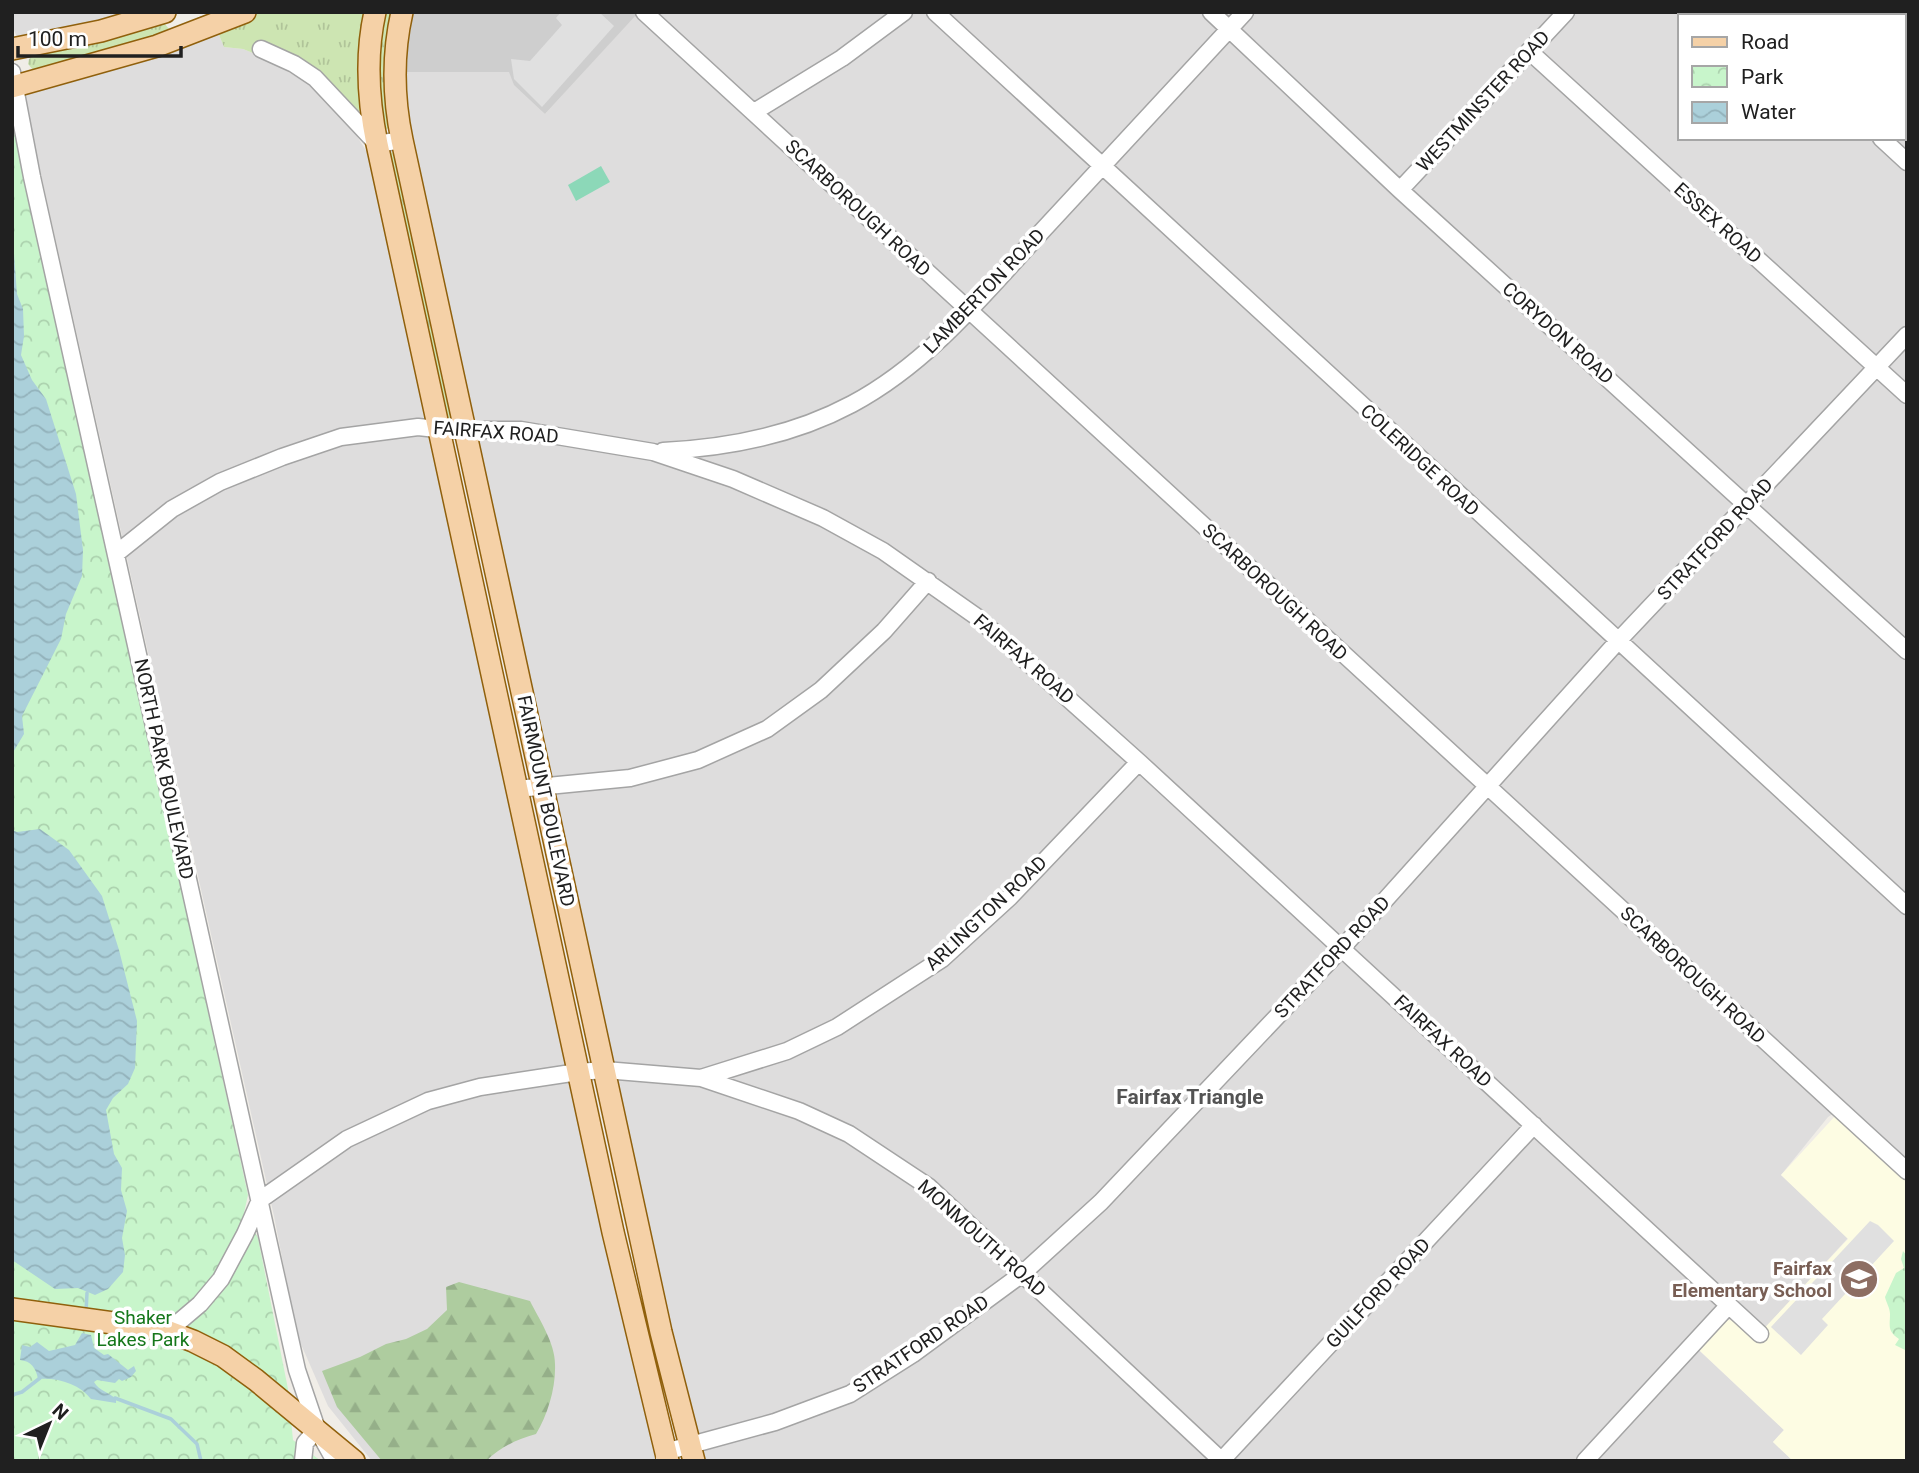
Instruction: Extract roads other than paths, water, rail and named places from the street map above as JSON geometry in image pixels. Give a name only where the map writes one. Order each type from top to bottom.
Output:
[{"type":"main road","points":[[12,49],[101,31],[165,12]]},
{"type":"main road","points":[[13,81],[158,46],[223,17],[245,12]]},
{"type":"main road","name":"FAIRMOUNT BOULEVARD","points":[[375,12],[369,48],[368,78],[377,144],[621,1269],[665,1458]]},
{"type":"main road","name":"FAIRMOUNT BOULEVARD","points":[[401,12],[394,79],[402,140],[661,1332],[692,1453]]},
{"type":"main road","points":[[12,1309],[164,1330],[223,1356],[354,1461]]},
{"type":"street","name":"SCARBOROUGH ROAD","points":[[644,12],[1907,1171]]},
{"type":"street","points":[[754,112],[842,58],[904,12]]},
{"type":"street","name":"COLERIDGE ROAD","points":[[934,12],[1907,906]]},
{"type":"street","name":"CORYDON ROAD","points":[[1212,12],[1401,190],[1907,651]]},
{"type":"street","name":"LAMBERTON ROAD","points":[[653,452],[726,445],[776,434],[819,420],[853,404],[910,366],[968,310],[1245,12]]},
{"type":"street","name":"WESTMINSTER ROAD","points":[[1401,190],[1566,12]]},
{"type":"street","points":[[261,49],[294,64],[315,78],[377,144],[402,140]]},
{"type":"street","name":"ESSEX ROAD","points":[[1529,51],[1907,395]]},
{"type":"street","name":"NORTH PARK BOULEVARD","points":[[13,81],[297,1370],[317,1429],[335,1461]]},
{"type":"street","points":[[1883,140],[1907,162]]},
{"type":"street","name":"STRATFORD ROAD","points":[[665,1458],[692,1453],[850,1394],[913,1354],[1022,1274],[1103,1200],[1342,948],[1618,641],[1907,335]]},
{"type":"street","name":"FAIRFAX ROAD","points":[[117,553],[184,502],[220,482],[341,437],[418,427],[521,430],[653,452],[726,477],[823,518],[883,551],[977,617],[1139,762],[1760,1334]]},
{"type":"street","points":[[726,445],[726,477]]},
{"type":"street","points":[[517,789],[630,779],[698,760],[767,729],[821,690],[884,631],[928,581]]},
{"type":"street","name":"ARLINGTON ROAD","points":[[164,1330],[200,1304],[221,1279],[260,1200],[347,1139],[428,1101],[480,1087],[579,1072],[605,1070],[701,1078],[787,1051],[837,1027],[942,959],[1010,897],[1139,762]]},
{"type":"street","name":"MONMOUTH ROAD","points":[[701,1078],[799,1111],[849,1134],[929,1187],[1222,1461]]},
{"type":"street","name":"GUILFORD ROAD","points":[[1222,1461],[1534,1125]]},
{"type":"street","points":[[1585,1461],[1729,1305]]},
{"type":"street","points":[[303,1461],[306,1443],[317,1429]]},
{"type":"water","points":[[12,227],[17,294],[23,309],[24,336],[21,355],[32,380],[46,399],[76,494],[83,550],[82,576],[66,614],[61,639],[22,716],[24,734],[12,754]]},
{"type":"water","points":[[40,829],[69,850],[102,896],[137,1021],[135,1068],[128,1084],[113,1098],[106,1110],[114,1154],[122,1168],[121,1190],[127,1211],[122,1238],[125,1255],[123,1272],[108,1289],[95,1295],[78,1288],[55,1289],[12,1260],[12,830],[17,832]]},
{"type":"water","points":[[82,1333],[91,1335],[94,1348],[104,1355],[108,1354],[128,1370],[134,1366],[136,1371],[122,1381],[119,1379],[115,1383],[97,1380],[94,1382],[116,1399],[116,1403],[91,1399],[81,1389],[68,1383],[38,1379],[32,1366],[20,1360],[22,1345],[30,1347],[37,1342],[49,1351],[75,1345]]},
{"type":"waterway","points":[[86,1312],[87,1293]]},
{"type":"waterway","points":[[12,1395],[22,1392],[40,1378]]},
{"type":"waterway","points":[[115,1398],[171,1419],[197,1444],[201,1461]]},
{"type":"place","name":"Fairfax Elementary School","points":[[1859,1279]]},
{"type":"district","name":"Fairfax Triangle","points":[[1190,1097]]},
{"type":"park label","name":"Shaker Lakes Park","points":[[143,1328]]}]
